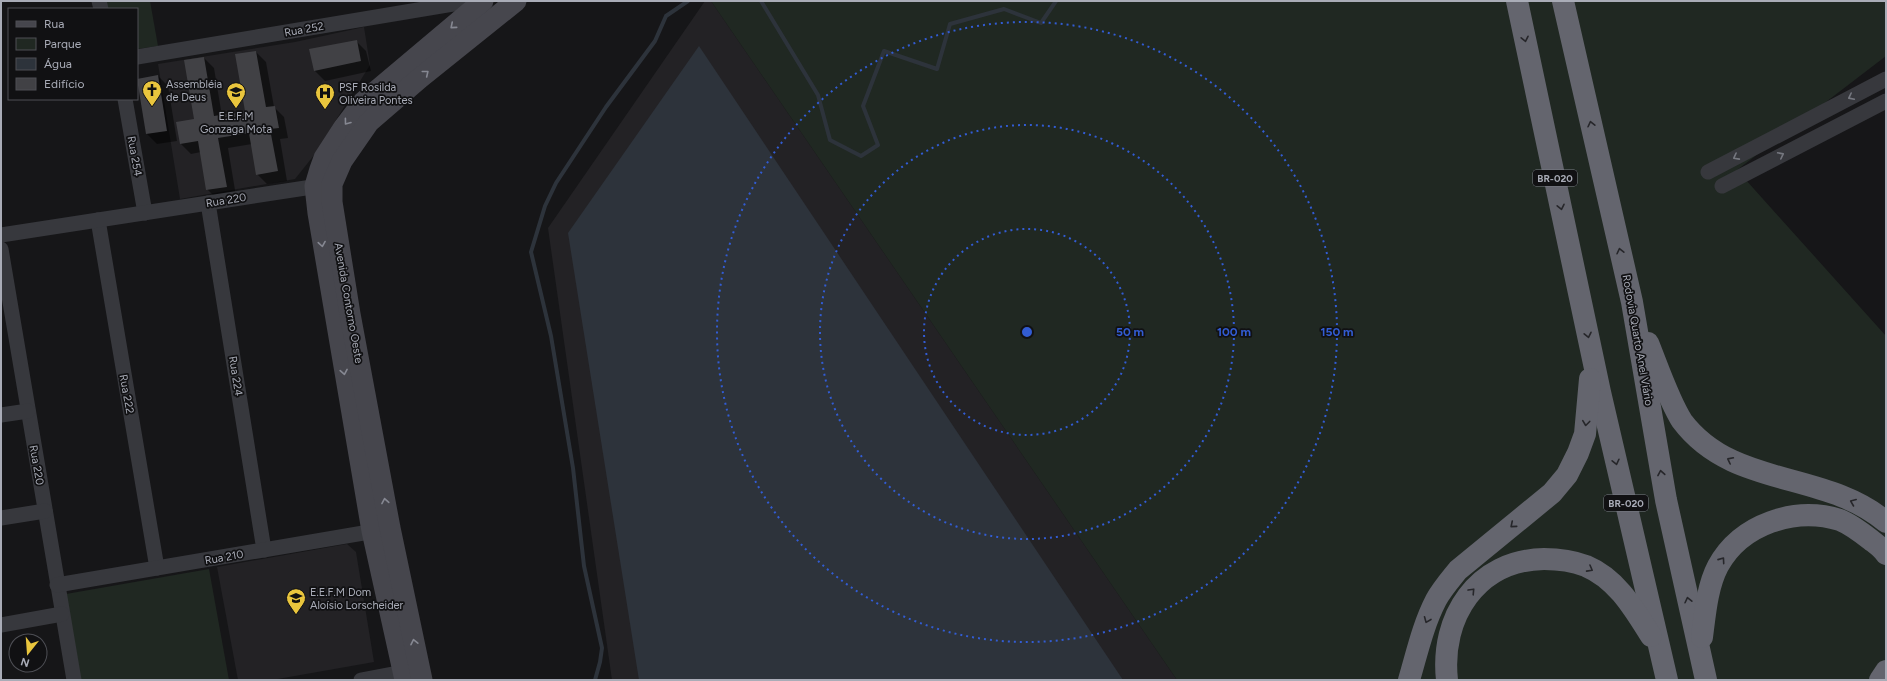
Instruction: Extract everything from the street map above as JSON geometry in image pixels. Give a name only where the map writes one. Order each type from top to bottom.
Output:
[{"type":"highway","name":"BR-020","points":[[1517,1],[1592,356],[1660,650]]},
{"type":"highway","name":"Rodovia Quarto Anel Viário","points":[[1563,1],[1632,302],[1666,500],[1706,680]]},
{"type":"highway","points":[[1632,302],[1665,385],[1682,420],[1701,441],[1718,454],[1741,466],[1821,489],[1861,505],[1886,522]]},
{"type":"highway","points":[[1409,680],[1426,623],[1436,599],[1446,584],[1458,570],[1552,493],[1567,475],[1578,453],[1585,434],[1592,356]]},
{"type":"highway","points":[[1700,652],[1705,610],[1710,586],[1718,566],[1732,546],[1757,526],[1792,517],[1806,515],[1825,516],[1841,520],[1863,534],[1886,554]]},
{"type":"highway","points":[[1447,680],[1447,646],[1458,611],[1469,593],[1484,579],[1508,565],[1535,560],[1558,559],[1585,566],[1604,577],[1618,589],[1631,605],[1660,650],[1667,680]]},
{"type":"highway","points":[[1880,680],[1886,672]]},
{"type":"street","name":"Rua 252","points":[[138,57],[472,1]]},
{"type":"street","name":"Avenida Contorno Oeste","points":[[404,676],[332,202],[323,185],[324,158],[344,127],[363,102],[483,1]]},
{"type":"street","name":"Avenida Contorno Oeste","points":[[323,185],[369,122],[420,78],[516,1]]},
{"type":"street","points":[[1708,172],[1886,79]]},
{"type":"street","name":"Rua 254","points":[[125,100],[146,213]]},
{"type":"street","points":[[1722,186],[1886,101]]},
{"type":"street","name":"Rua 220","points":[[1,235],[323,185]]},
{"type":"street","name":"Rua 224","points":[[208,203],[264,550]]},
{"type":"street","name":"Rua 222","points":[[98,220],[156,568]]},
{"type":"street","name":"Rua 220","points":[[1,249],[5,303],[28,411],[74,680]]},
{"type":"street","points":[[1,415],[28,411]]},
{"type":"street","points":[[1,518],[45,511]]},
{"type":"street","name":"Avenida Contorno Oeste","points":[[381,530],[422,680]]},
{"type":"street","name":"Rua 210","points":[[57,585],[381,530]]},
{"type":"street","points":[[1,625],[62,614]]},
{"type":"street","points":[[361,680],[404,676]]},
{"type":"shaded area","points":[[705,1],[711,1],[1177,680],[612,680],[548,228]]},
{"type":"shaded area","name":"E.E.F.M Gonzaga Mota","points":[[364,27],[370,65],[315,154],[295,179],[180,199],[158,64],[295,42]]},
{"type":"shaded area","name":"E.E.F.M Dom Aloísio Lorscheider","points":[[347,544],[356,552],[374,662],[272,680],[238,680],[217,567]]},
{"type":"green space","points":[[106,1],[150,1],[158,46],[138,49],[138,8],[107,8]]},
{"type":"green space","points":[[711,1],[1886,1],[1886,56],[1737,170],[1886,336],[1886,680],[1177,680]]},
{"type":"green space","points":[[209,569],[229,680],[81,680],[66,594]]},
{"type":"water","points":[[699,46],[1123,680],[639,680],[568,233]]},
{"type":"building","points":[[357,40],[361,61],[314,71],[309,49]]},
{"type":"building","points":[[256,51],[266,107],[275,106],[279,128],[270,129],[278,171],[256,175],[249,133],[218,138],[227,187],[206,190],[198,141],[180,144],[176,122],[194,119],[184,60],[204,57],[214,116],[245,111],[235,54]]},
{"type":"building","name":"Assembléia de Deus","points":[[158,75],[167,131],[146,134],[138,79]]},
{"type":"waterway","points":[[595,680],[602,648],[584,566],[573,468],[551,336],[531,252],[545,206],[556,183],[606,107],[655,41],[666,16],[688,1]]},
{"type":"waterway","points":[[761,1],[818,95],[830,140],[861,156],[878,145],[863,106],[884,51],[937,69],[950,24],[1004,9],[1041,23],[1056,1]]},
{"type":"place","name":"Assembléia de Deus","points":[[152,107]]},
{"type":"place","name":"E.E.F.M Gonzaga Mota","points":[[236,109]]},
{"type":"place","name":"PSF Rosilda Oliveira Pontes","points":[[325,110]]},
{"type":"place","name":"E.E.F.M Dom Aloísio Lorscheider","points":[[296,615]]}]
